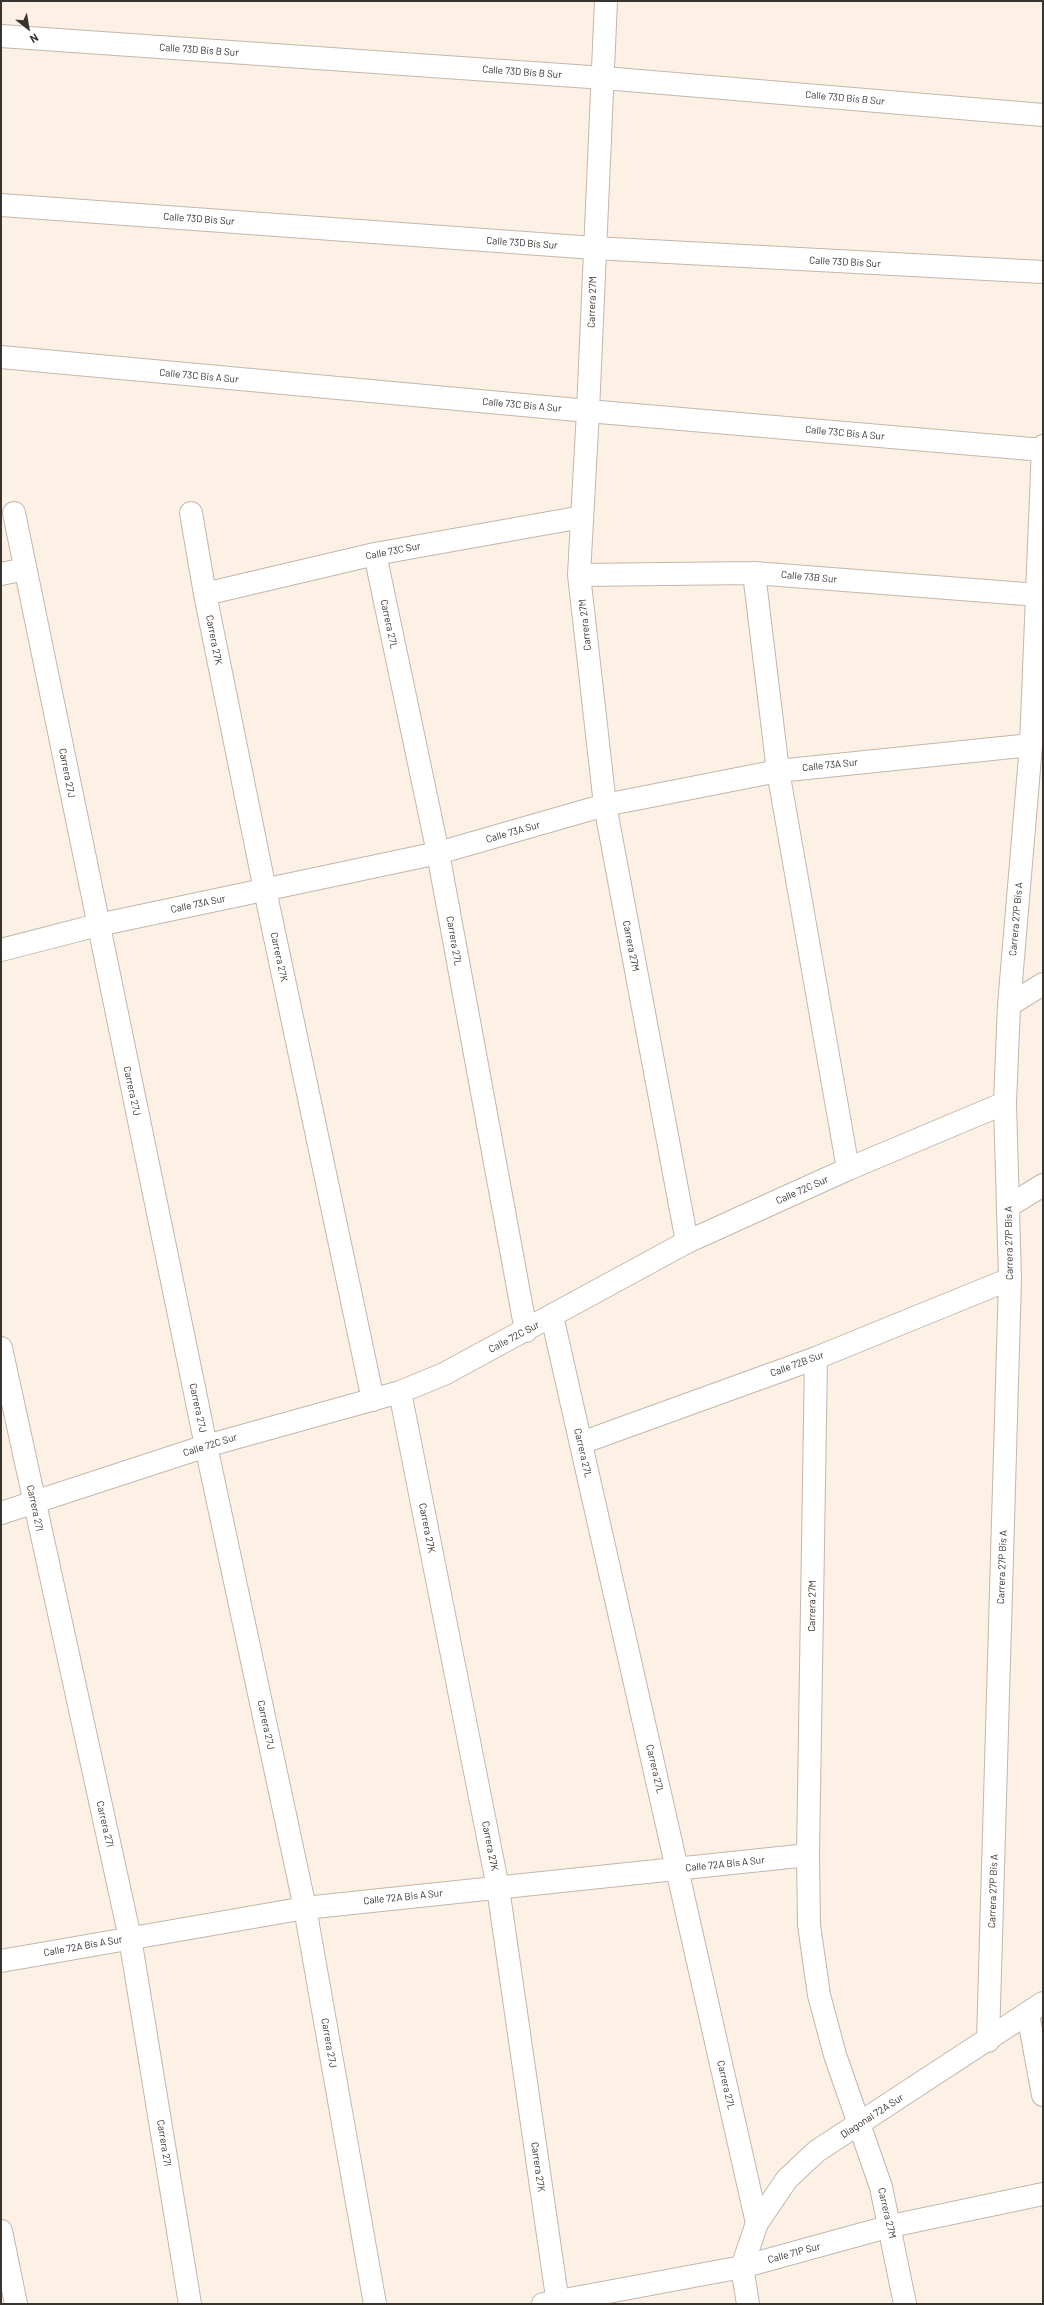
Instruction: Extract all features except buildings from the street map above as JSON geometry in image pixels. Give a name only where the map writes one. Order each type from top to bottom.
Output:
[{"type":"street","name":"Carrera 27M","points":[[606,1],[604,78],[594,248],[588,411],[579,575],[605,805],[687,1242]]},
{"type":"street","name":"Calle 73D Bis B Sur","points":[[1,36],[604,78],[1043,115]]},
{"type":"street","name":"Calle 73D Bis Sur","points":[[1,205],[594,248],[1043,272]]},
{"type":"street","name":"Calle 73C Bis A Sur","points":[[1,357],[588,411],[1043,450]]},
{"type":"street","name":"Carrera 27P Bis A","points":[[988,2041],[1010,1279],[1005,1103],[1009,1005],[1040,599],[1043,446]]},
{"type":"street","name":"Carrera 27J","points":[[14,513],[206,1446],[305,1908],[375,2304]]},
{"type":"street","name":"Carrera 27K","points":[[191,513],[205,594],[265,890],[373,1400]]},
{"type":"street","name":"Calle 73C Sur","points":[[205,594],[375,554],[582,517]]},
{"type":"street","name":"Carrera 27L","points":[[375,554],[438,853],[526,1331]]},
{"type":"street","points":[[1,574],[25,569]]},
{"type":"street","name":"Calle 73B Sur","points":[[579,575],[754,573],[1040,599]]},
{"type":"street","points":[[754,573],[778,771],[848,1169]]},
{"type":"street","name":"Calle 73A Sur","points":[[1,950],[98,926],[438,853],[605,805],[778,771],[1030,745]]},
{"type":"street","points":[[1009,1005],[1043,984]]},
{"type":"street","name":"Calle 72C Sur","points":[[1,1513],[34,1504],[206,1446],[400,1392],[444,1374],[526,1331],[687,1242],[848,1169],[1005,1103]]},
{"type":"street","points":[[1009,1206],[1043,1185]]},
{"type":"street","name":"Calle 72B Sur","points":[[581,1443],[816,1358],[1010,1279]]},
{"type":"street","name":"Carrera 27L","points":[[552,1316],[757,2223]]},
{"type":"street","name":"Carrera 27I","points":[[1,1348],[130,1938],[190,2304]]},
{"type":"street","name":"Carrera 27M","points":[[816,1358],[808,1855],[809,1925],[819,1994],[835,2055],[858,2125],[873,2159],[891,2226],[905,2304]]},
{"type":"street","name":"Carrera 27K","points":[[400,1392],[498,1888],[553,2303]]},
{"type":"street","name":"Calle 72A Bis A Sur","points":[[1,1960],[305,1908],[808,1855]]},
{"type":"street","points":[[1035,2009],[1043,2096]]},
{"type":"street","name":"Diagonal 72A Sur","points":[[742,2267],[757,2223],[787,2179],[817,2151],[1035,2009]]},
{"type":"street","name":"Calle 71P Sur","points":[[553,2303],[742,2267],[891,2226],[1043,2194]]},
{"type":"street","points":[[1,2230],[16,2304]]},
{"type":"street","points":[[742,2267],[748,2304]]}]
